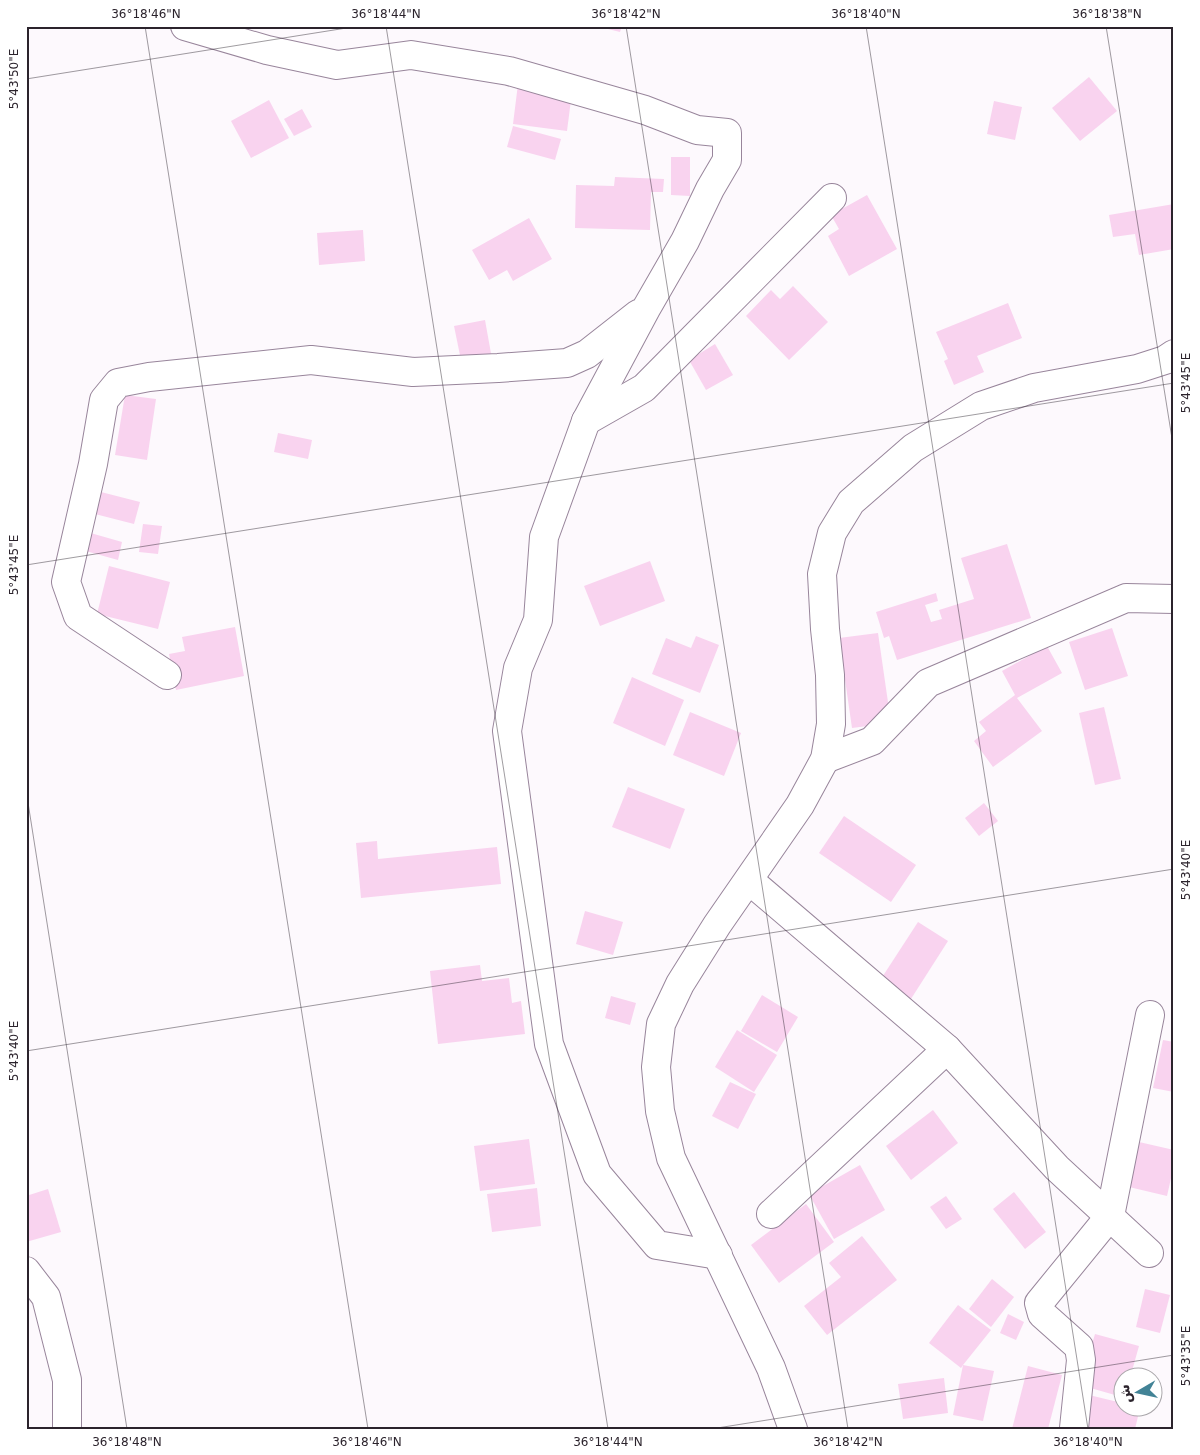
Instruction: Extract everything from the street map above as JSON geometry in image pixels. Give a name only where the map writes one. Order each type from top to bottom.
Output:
[{"type":"street","points":[[185,26],[267,50],[336,65],[411,55],[509,71],[645,110],[697,130],[727,133],[727,160],[710,189],[685,241],[586,421],[544,537],[538,620],[518,668],[506,731],[549,1044],[597,1174],[657,1245],[718,1255]]},
{"type":"street","points":[[586,421],[644,388],[832,198]]},
{"type":"street","points":[[167,675],[78,616],[66,582],[93,464],[104,400],[118,383],[148,377],[312,360],[413,372],[567,363],[587,354],[647,307]]},
{"type":"street","points":[[793,1429],[771,1368],[672,1158],[660,1111],[656,1067],[661,1024],[680,984],[800,804],[825,759],[831,724],[830,675],[822,574],[832,533],[851,502],[913,448],[981,406],[1034,388],[1137,369],[1165,360],[1174,354]]},
{"type":"street","points":[[825,759],[872,741],[928,683],[1126,598],[1174,599]]},
{"type":"street","points":[[749,880],[946,1049],[1057,1168],[1149,1253]]},
{"type":"street","points":[[1074,1428],[1081,1360],[1079,1346],[1042,1314],[1039,1303],[1110,1216],[1150,1015]]},
{"type":"street","points":[[771,1214],[946,1049]]},
{"type":"street","points":[[26,1271],[46,1297],[68,1380],[67,1429]]},
{"type":"building","points":[[596,26],[622,26],[620,32]]},
{"type":"building","points":[[1089,77],[1117,111],[1080,141],[1052,108]]},
{"type":"building","points":[[518,84],[572,92],[567,131],[513,124]]},
{"type":"building","points":[[269,100],[289,138],[251,158],[231,121]]},
{"type":"building","points":[[994,101],[1022,107],[1015,140],[987,134]]},
{"type":"building","points":[[302,109],[312,127],[294,136],[284,119]]},
{"type":"building","points":[[513,126],[561,139],[555,160],[507,147]]},
{"type":"building","points":[[671,157],[690,157],[690,196],[671,195]]},
{"type":"building","points":[[615,177],[664,179],[663,192],[651,192],[650,230],[575,228],[576,185],[614,186]]},
{"type":"building","points":[[867,195],[897,249],[849,276],[828,236],[839,229],[831,215]]},
{"type":"building","points":[[1174,204],[1174,249],[1139,255],[1135,234],[1113,237],[1109,215]]},
{"type":"building","points":[[529,218],[552,259],[513,281],[507,270],[489,280],[472,250]]},
{"type":"building","points":[[363,230],[365,261],[319,265],[317,233]]},
{"type":"building","points":[[793,286],[828,322],[789,360],[746,316],[771,290],[780,299]]},
{"type":"building","points":[[1008,303],[1022,338],[977,356],[984,372],[954,385],[944,361],[948,359],[936,332]]},
{"type":"building","points":[[485,320],[492,359],[462,365],[454,326]]},
{"type":"building","points":[[715,344],[733,375],[706,390],[689,360]]},
{"type":"building","points":[[125,395],[156,399],[147,460],[115,455]]},
{"type":"building","points":[[278,433],[312,440],[308,459],[274,452]]},
{"type":"building","points":[[101,492],[140,502],[134,524],[95,514]]},
{"type":"building","points":[[143,524],[162,526],[158,554],[139,552]]},
{"type":"building","points":[[87,532],[122,542],[118,560],[82,550]]},
{"type":"building","points":[[1007,544],[1031,618],[897,660],[889,636],[884,638],[876,612],[936,593],[938,601],[925,605],[931,622],[942,619],[939,610],[974,599],[961,558]]},
{"type":"building","points":[[650,561],[665,601],[600,626],[584,586]]},
{"type":"building","points":[[109,566],[170,582],[158,629],[97,614]]},
{"type":"building","points":[[235,627],[244,676],[176,690],[169,654],[185,651],[182,637]]},
{"type":"building","points":[[1112,628],[1128,676],[1085,690],[1069,642]]},
{"type":"building","points":[[878,633],[891,723],[852,728],[839,638]]},
{"type":"building","points":[[696,636],[719,645],[700,693],[652,674],[666,638],[691,648]]},
{"type":"building","points":[[1047,646],[1062,673],[1017,698],[1042,731],[993,767],[974,741],[986,731],[979,722],[1015,695],[1002,671]]},
{"type":"building","points":[[632,677],[684,700],[665,746],[613,723]]},
{"type":"building","points":[[1104,707],[1121,779],[1095,785],[1079,713]]},
{"type":"building","points":[[690,712],[741,733],[724,776],[673,755]]},
{"type":"building","points":[[628,787],[685,809],[670,849],[612,827]]},
{"type":"building","points":[[984,803],[998,821],[979,836],[965,818]]},
{"type":"building","points":[[844,816],[916,865],[891,902],[819,853]]},
{"type":"building","points":[[377,841],[378,859],[497,847],[501,884],[361,898],[356,843]]},
{"type":"building","points":[[585,911],[623,922],[613,955],[576,944]]},
{"type":"building","points":[[918,922],[948,941],[909,1002],[879,982]]},
{"type":"building","points":[[480,965],[482,981],[509,978],[512,1003],[521,1001],[525,1034],[438,1044],[430,971]]},
{"type":"building","points":[[762,995],[798,1017],[777,1052],[741,1031]]},
{"type":"building","points":[[611,996],[636,1003],[630,1025],[605,1018]]},
{"type":"building","points":[[737,1030],[777,1055],[754,1092],[715,1067]]},
{"type":"building","points":[[1163,1040],[1174,1042],[1174,1092],[1153,1088]]},
{"type":"building","points":[[730,1082],[756,1094],[738,1129],[712,1116]]},
{"type":"building","points":[[933,1110],[958,1143],[911,1180],[886,1146]]},
{"type":"building","points":[[529,1139],[535,1184],[480,1191],[474,1146]]},
{"type":"building","points":[[1139,1142],[1174,1150],[1174,1165],[1167,1196],[1129,1187]]},
{"type":"building","points":[[860,1165],[885,1210],[834,1239],[809,1194]]},
{"type":"building","points":[[537,1188],[541,1226],[492,1232],[487,1194]]},
{"type":"building","points":[[48,1189],[61,1232],[26,1242],[26,1196]]},
{"type":"building","points":[[1014,1192],[1046,1232],[1025,1249],[993,1209]]},
{"type":"building","points":[[946,1196],[962,1219],[946,1229],[930,1207]]},
{"type":"building","points":[[806,1204],[834,1242],[779,1283],[751,1245]]},
{"type":"building","points":[[862,1236],[897,1280],[827,1335],[804,1306],[841,1277],[829,1263]]},
{"type":"building","points":[[992,1279],[1014,1297],[991,1327],[969,1309]]},
{"type":"building","points":[[1145,1289],[1170,1295],[1160,1333],[1136,1327]]},
{"type":"building","points":[[958,1305],[991,1330],[961,1368],[929,1343]]},
{"type":"building","points":[[1008,1314],[1024,1322],[1016,1340],[1000,1333]]},
{"type":"building","points":[[1095,1334],[1139,1346],[1133,1368],[1112,1368],[1112,1394],[1080,1385]]},
{"type":"building","points":[[963,1365],[994,1371],[983,1421],[953,1415]]},
{"type":"building","points":[[1028,1366],[1062,1375],[1048,1429],[1012,1429]]},
{"type":"building","points":[[944,1378],[948,1413],[903,1419],[898,1384]]},
{"type":"building","points":[[1085,1394],[1112,1401],[1112,1418],[1138,1418],[1135,1429],[1088,1429],[1090,1419],[1079,1416]]}]
